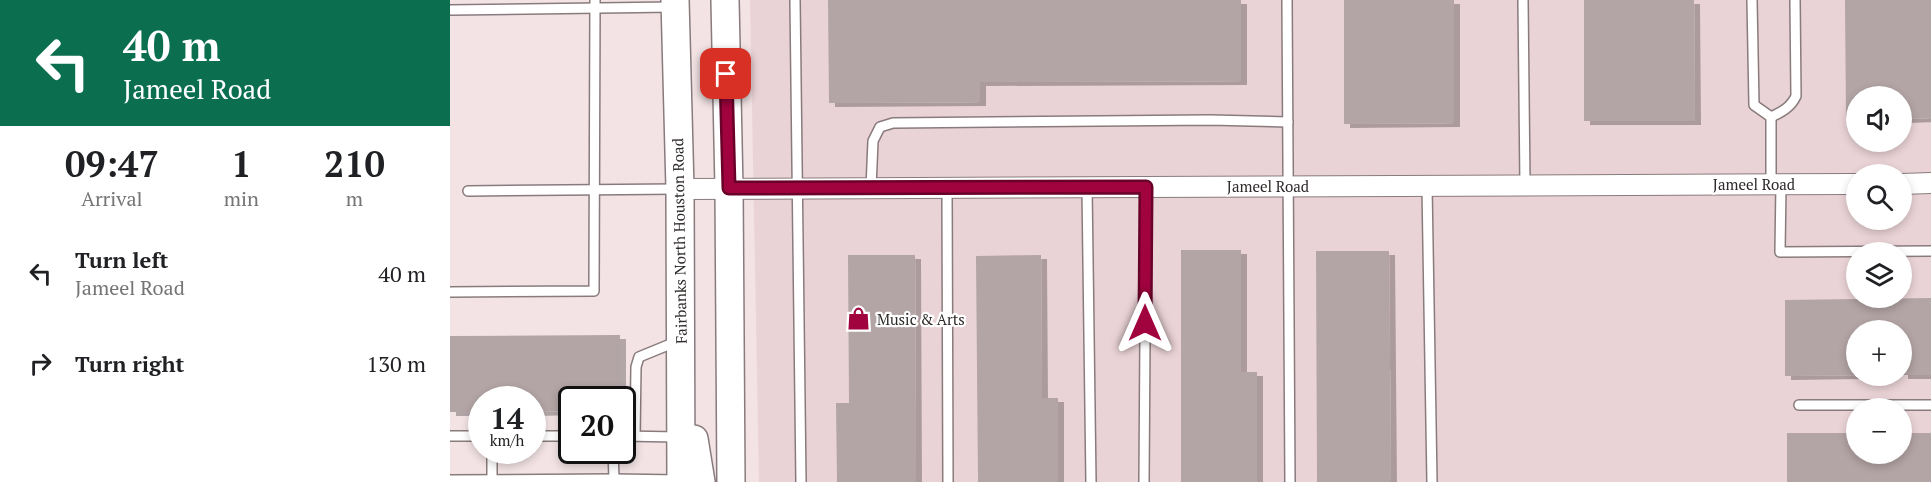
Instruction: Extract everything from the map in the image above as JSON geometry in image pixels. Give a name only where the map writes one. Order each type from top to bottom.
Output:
[{"type":"main road","points":[[725,0],[731,482]]},
{"type":"main road","name":"Fairbanks North Houston Road","points":[[675,3],[680,189],[681,438],[687,481]]},
{"type":"main road","points":[[680,340],[687,481]]},
{"type":"street","points":[[1912,184],[1931,183]]},
{"type":"street","name":"Jameel Road","points":[[680,189],[1846,184]]},
{"type":"lane","points":[[795,0],[801,482]]},
{"type":"lane","points":[[1287,0],[1290,482]]},
{"type":"lane","points":[[1523,0],[1525,185]]},
{"type":"lane","points":[[1752,0],[1754,105],[1771,117]]},
{"type":"lane","points":[[1771,117],[1785,111],[1796,96],[1796,0]]},
{"type":"lane","points":[[450,10],[675,3]]},
{"type":"lane","points":[[450,292],[594,291],[595,4]]},
{"type":"lane","points":[[1771,117],[1780,252],[1931,250]]},
{"type":"lane","points":[[871,188],[873,141],[880,127],[893,123],[1210,120],[1288,122]]},
{"type":"lane","points":[[1427,186],[1432,482]]},
{"type":"lane","points":[[1087,187],[1091,482]]},
{"type":"lane","points":[[1144,482],[1146,187]]},
{"type":"lane","points":[[947,188],[948,482]]},
{"type":"lane","points":[[468,191],[680,189]]},
{"type":"lane","points":[[636,386],[636,367],[639,357],[680,340]]},
{"type":"lane","points":[[1799,405],[1931,405]]},
{"type":"lane","points":[[450,436],[468,436]]},
{"type":"lane","points":[[636,436],[681,438]]},
{"type":"lane","points":[[492,464],[492,481]]},
{"type":"lane","points":[[614,464],[614,478]]},
{"type":"lane","points":[[450,480],[614,478],[687,481]]},
{"type":"shaded area","points":[[750,0],[1931,0],[1931,482],[759,482]]},
{"type":"building","points":[[828,0],[1241,0],[1241,81],[980,82],[980,102],[829,103]]},
{"type":"building","points":[[1344,0],[1454,0],[1454,123],[1344,124]]},
{"type":"building","points":[[1584,0],[1694,0],[1695,121],[1584,121]]},
{"type":"building","points":[[1845,0],[1931,0],[1931,118],[1912,119],[1912,86],[1846,86],[1846,119]]},
{"type":"building","points":[[1181,250],[1241,250],[1241,372],[1257,372],[1257,482],[1181,482]]},
{"type":"building","points":[[1316,251],[1389,251],[1391,482],[1317,482]]},
{"type":"building","points":[[848,255],[915,255],[916,482],[837,482],[836,403],[849,403]]},
{"type":"building","points":[[1041,255],[1042,398],[1058,398],[1058,482],[978,482],[976,256]]},
{"type":"building","points":[[1912,298],[1931,298],[1931,375],[1912,375],[1912,320],[1846,320],[1846,375],[1785,376],[1785,300],[1846,299],[1846,308],[1912,308]]},
{"type":"building","points":[[620,335],[620,386],[558,386],[558,411],[546,412],[546,386],[468,386],[468,412],[450,412],[450,336]]},
{"type":"building","points":[[1787,433],[1846,433],[1846,464],[1912,464],[1912,433],[1931,433],[1931,482],[1787,482]]},
{"type":"place","name":"Music & Arts","points":[[859,319]]},
{"type":"route","points":[[726,74],[729,188],[1146,187],[1145,323]]}]
